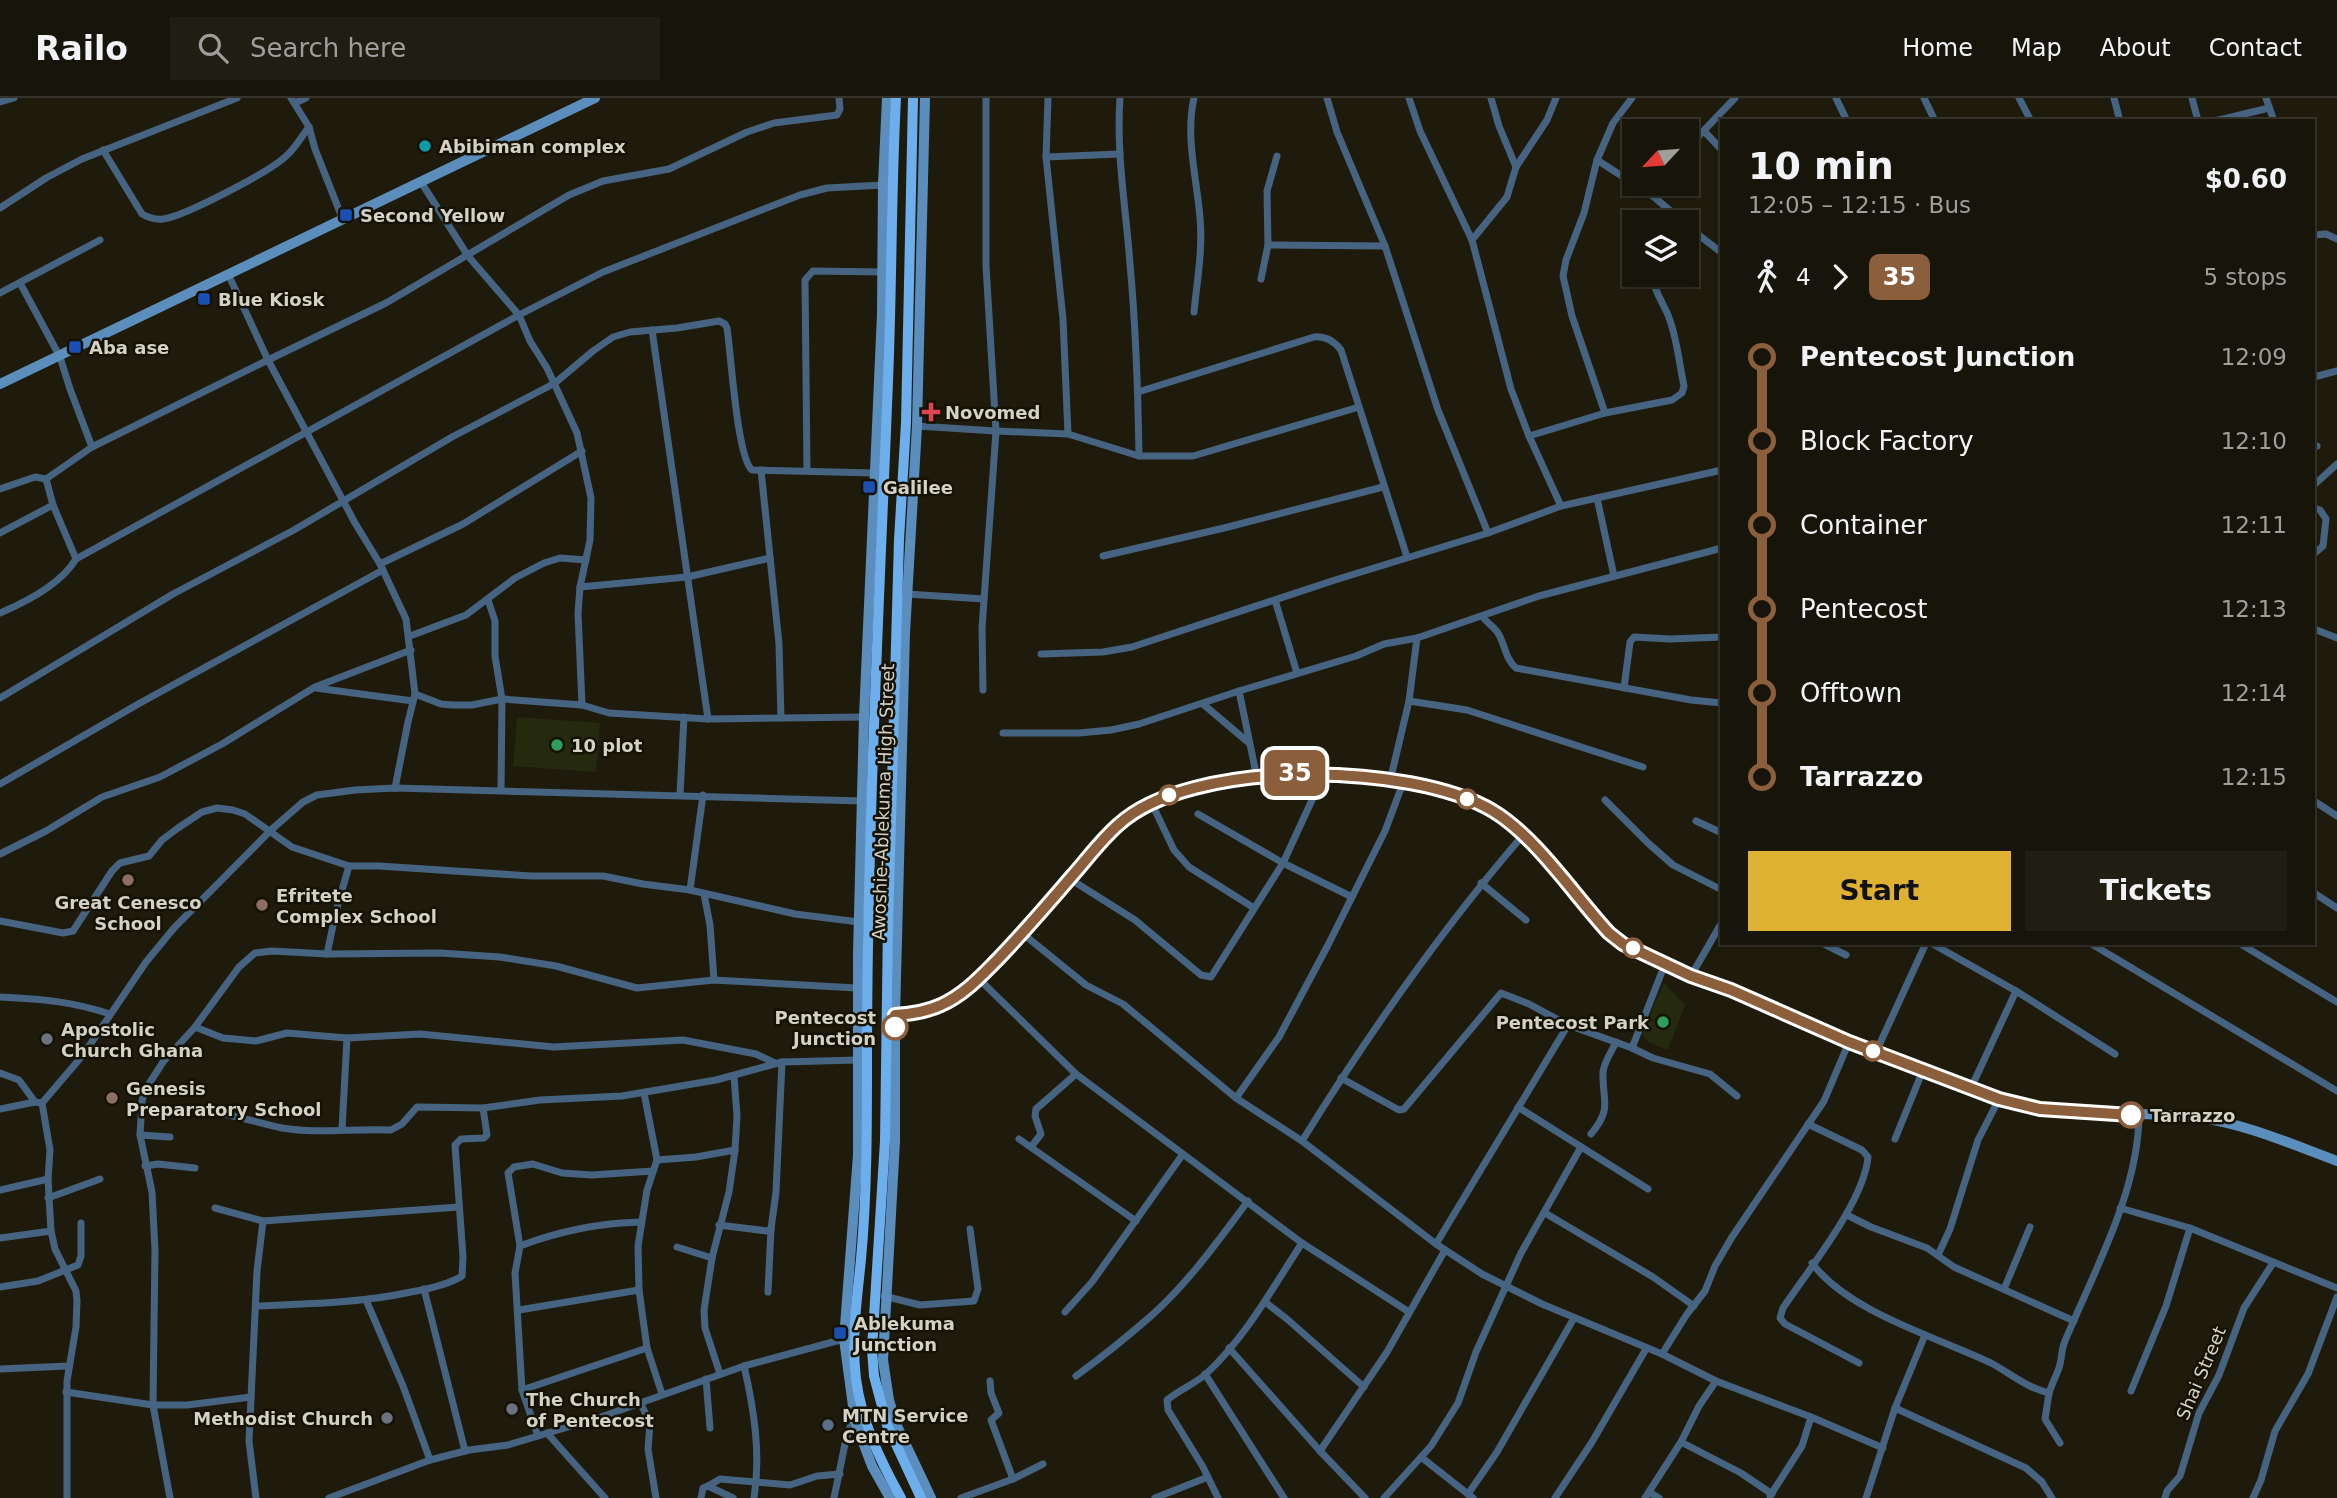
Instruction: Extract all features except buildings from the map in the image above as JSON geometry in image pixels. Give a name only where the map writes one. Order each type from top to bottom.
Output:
[{"type":"main road","name":"Awoshie-Ablekuma High Street","points":[[896,98],[886,315],[867,956],[866,1152],[861,1258],[850,1319],[861,1404],[876,1448],[901,1498]]},
{"type":"main road","name":"Awoshie-Ablekuma High Street","points":[[913,98],[915,232],[899,540],[890,1141],[872,1349],[880,1404],[905,1456],[921,1498]]},
{"type":"main road","points":[[880,535],[899,540]]},
{"type":"street","points":[[0,102],[14,98]]},
{"type":"street","points":[[0,208],[46,178],[103,149],[170,126],[237,98]]},
{"type":"street","points":[[306,98],[293,101],[309,127],[343,220]]},
{"type":"street","points":[[0,384],[595,98]]},
{"type":"street","points":[[0,489],[35,477],[46,479],[93,447],[386,303],[586,187],[603,181],[669,169],[747,132],[774,123],[837,115],[840,109],[839,98]]},
{"type":"street","name":"Awoshie-Ablekuma High Street","points":[[887,98],[882,272],[886,315],[875,473],[864,717],[857,988],[858,1156],[850,1319],[844,1339],[853,1416],[872,1466],[890,1498]]},
{"type":"street","name":"Awoshie-Ablekuma High Street","points":[[925,98],[915,232],[917,426],[892,923],[895,1015],[883,1360],[885,1379],[905,1456],[931,1498]]},
{"type":"street","points":[[983,690],[984,600],[996,430],[986,266],[986,98]]},
{"type":"street","points":[[1048,98],[1046,157],[1063,318],[1068,434]]},
{"type":"street","points":[[1120,98],[1120,154],[1131,265],[1139,456]]},
{"type":"street","points":[[1194,98],[1191,112],[1192,142],[1201,240],[1194,312]]},
{"type":"street","points":[[1327,98],[1337,132],[1385,246],[1438,410],[1488,533]]},
{"type":"street","points":[[1409,98],[1420,131],[1472,240],[1511,389],[1561,506]]},
{"type":"street","points":[[1491,98],[1516,167]]},
{"type":"street","points":[[1472,240],[1507,197],[1516,167],[1547,120],[1556,98]]},
{"type":"street","points":[[1605,413],[1572,316],[1563,276],[1566,260],[1584,213],[1597,160],[1613,123],[1632,98]]},
{"type":"street","points":[[1699,135],[1735,98]]},
{"type":"street","points":[[1836,98],[1846,119]]},
{"type":"street","points":[[1924,98],[1934,119]]},
{"type":"street","points":[[2019,98],[2030,119]]},
{"type":"street","points":[[2114,98],[2119,119]]},
{"type":"street","points":[[2192,98],[2197,119]]},
{"type":"street","points":[[2266,98],[2273,119]]},
{"type":"street","points":[[2224,119],[2269,108]]},
{"type":"street","points":[[103,149],[142,214],[151,219],[162,219],[193,208],[275,165],[291,152],[309,127]]},
{"type":"street","points":[[1703,131],[1720,148]]},
{"type":"street","points":[[1046,157],[1120,154]]},
{"type":"street","points":[[1261,279],[1268,245],[1267,191],[1277,156]]},
{"type":"street","points":[[1597,160],[1622,176]]},
{"type":"street","points":[[421,182],[468,256],[519,315],[571,417],[582,451],[591,498],[590,540],[580,587],[578,613],[582,705]]},
{"type":"street","points":[[0,613],[42,590],[64,574],[76,559],[519,315],[623,263],[697,237],[800,195],[827,188],[883,185]]},
{"type":"street","points":[[1653,196],[1668,210]]},
{"type":"street","points":[[2315,235],[2335,235]]},
{"type":"street","points":[[1699,236],[1720,252]]},
{"type":"street","points":[[0,293],[100,240]]},
{"type":"street","points":[[1268,245],[1385,246]]},
{"type":"street","points":[[807,470],[805,280],[813,271],[882,272]]},
{"type":"street","points":[[229,276],[268,360],[401,606],[410,636],[414,698],[395,788]]},
{"type":"street","points":[[20,283],[60,357],[69,389],[93,447]]},
{"type":"street","points":[[1529,436],[1605,413],[1672,400],[1682,393],[1684,386],[1673,335],[1655,287]]},
{"type":"street","points":[[0,698],[132,618],[452,437],[555,383],[613,337],[630,332],[719,321],[725,324],[733,362],[737,415],[746,463],[752,470],[875,473]]},
{"type":"street","points":[[652,330],[708,719]]},
{"type":"street","points":[[1138,392],[1275,348],[1314,337],[1324,337],[1341,350],[1407,557]]},
{"type":"street","points":[[2315,377],[2337,372]]},
{"type":"street","points":[[917,426],[1068,434],[1139,456],[1193,456],[1359,407]]},
{"type":"street","points":[[0,784],[381,567],[463,524],[582,451]]},
{"type":"street","points":[[2315,484],[2337,464]]},
{"type":"street","points":[[761,470],[779,643],[781,718]]},
{"type":"street","points":[[1041,654],[1125,649],[1488,533],[1561,506],[1720,470]]},
{"type":"street","points":[[46,479],[53,505],[76,559]]},
{"type":"street","points":[[1103,556],[1383,487]]},
{"type":"street","points":[[1597,498],[1614,576]]},
{"type":"street","points":[[0,533],[53,505]]},
{"type":"street","points":[[2315,508],[2320,510],[2326,519],[2323,546],[2315,553]]},
{"type":"street","points":[[1003,733],[1111,730],[1147,722],[1356,656],[1391,642],[1417,638],[1539,596],[1720,549]]},
{"type":"street","points":[[410,636],[466,615],[515,578],[544,563],[560,558],[586,560]]},
{"type":"street","points":[[580,587],[687,577],[770,558]]},
{"type":"street","points":[[907,594],[984,600]]},
{"type":"street","points":[[488,600],[495,621],[495,656],[502,699],[501,790]]},
{"type":"street","points":[[1275,600],[1297,673]]},
{"type":"street","points":[[1482,616],[1496,630],[1507,657],[1516,668],[1691,700],[1720,703]]},
{"type":"street","points":[[2315,629],[2337,638]]},
{"type":"street","points":[[1624,688],[1630,642],[1634,637],[1720,637]]},
{"type":"street","points":[[1390,780],[1409,701],[1417,638]]},
{"type":"street","points":[[0,854],[46,831],[102,797],[160,777],[222,744],[315,687],[411,650]]},
{"type":"street","points":[[315,687],[461,706],[502,699],[582,705],[610,713],[708,719],[864,717]]},
{"type":"street","points":[[1239,691],[1256,778]]},
{"type":"street","points":[[1409,701],[1467,710],[1643,766]]},
{"type":"street","points":[[1203,704],[1250,743]]},
{"type":"street","points":[[680,795],[684,717]]},
{"type":"street","points":[[895,1015],[941,1005],[979,979],[1119,824],[1152,802],[1187,789],[1298,773],[1390,780],[1457,794],[1493,811],[1524,834],[1609,933],[1623,944],[1691,976],[1731,990],[1849,1042],[1999,1099],[2040,1109],[2139,1116],[2173,1115],[2222,1122],[2285,1141],[2337,1161]]},
{"type":"street","points":[[1070,879],[1135,920],[1207,977],[1211,977],[1283,863],[1324,774]]},
{"type":"street","points":[[1236,1098],[1279,1037],[1385,831],[1403,783]]},
{"type":"street","points":[[0,1109],[39,1103],[82,1055],[146,962],[174,928],[271,830],[303,802],[317,795],[395,788],[862,801]]},
{"type":"street","points":[[690,890],[703,795]]},
{"type":"street","points":[[1605,800],[1673,865],[1720,889]]},
{"type":"street","points":[[2315,801],[2337,816]]},
{"type":"street","points":[[1152,802],[1181,859],[1189,867],[1254,908]]},
{"type":"street","points":[[0,921],[63,933],[73,931],[120,863],[149,856],[162,840],[202,812],[217,808],[233,810],[256,820],[292,847],[349,866],[531,876],[603,876],[690,890],[807,916],[859,922]]},
{"type":"street","points":[[1198,814],[1283,863],[1352,897]]},
{"type":"street","points":[[1696,821],[1720,831]]},
{"type":"street","points":[[1302,1141],[1341,1078],[1423,958],[1524,834]]},
{"type":"street","points":[[327,954],[349,866]]},
{"type":"street","points":[[1481,884],[1526,920]]},
{"type":"street","points":[[704,894],[710,925],[714,980]]},
{"type":"street","points":[[2315,894],[2337,908]]},
{"type":"street","points":[[1691,976],[1720,925]]},
{"type":"street","points":[[1022,933],[1086,985],[1123,1004],[1236,1098],[1302,1141],[1436,1244],[1482,1274],[1716,1381],[1811,1417],[1882,1448]]},
{"type":"street","points":[[1826,945],[1846,955]]},
{"type":"street","points":[[1876,1052],[1927,945]]},
{"type":"street","points":[[1932,945],[2016,991],[2115,1054]]},
{"type":"street","points":[[2093,945],[2336,1089]]},
{"type":"street","points":[[2103,951],[2107,945]]},
{"type":"street","points":[[2242,945],[2337,1002]]},
{"type":"street","points":[[170,1498],[153,1405],[155,1250],[152,1192],[140,1136],[141,1108],[145,1090],[163,1062],[195,1027],[239,967],[255,953],[440,953],[500,957],[556,966],[636,988],[714,980],[857,988]]},
{"type":"street","points":[[1632,1048],[1665,964]]},
{"type":"street","points":[[979,979],[1076,1074],[1302,1243],[1409,1312]]},
{"type":"street","points":[[1970,1088],[2016,991]]},
{"type":"street","points":[[1341,1078],[1399,1110],[1404,1109],[1501,993],[1530,1004],[1568,1025],[1672,1065],[1710,1074],[1737,1097]]},
{"type":"street","points":[[0,997],[51,999],[110,1014]]},
{"type":"street","points":[[1436,1244],[1568,1025]]},
{"type":"street","points":[[195,1027],[223,1038],[256,1041],[287,1033],[346,1038],[421,1034],[554,1047],[683,1040],[755,1054],[778,1063]]},
{"type":"street","points":[[342,1129],[346,1038]]},
{"type":"street","points":[[1591,1134],[1604,1114],[1606,1097],[1603,1071],[1616,1042]]},
{"type":"street","points":[[1662,1354],[1705,1291],[1715,1266],[1732,1237],[1824,1101],[1849,1042]]},
{"type":"street","points":[[208,1112],[234,1115],[282,1128],[391,1130],[402,1124],[417,1107],[483,1108],[540,1100],[645,1093],[734,1076],[778,1063],[858,1060]]},
{"type":"street","points":[[768,1292],[776,1192],[778,1063]]},
{"type":"street","points":[[1895,1139],[1923,1070]]},
{"type":"street","points":[[0,1073],[19,1080],[39,1103],[50,1150],[48,1198],[51,1231],[55,1249],[76,1291],[76,1326],[66,1392],[66,1498]]},
{"type":"street","points":[[1031,1147],[1041,1134],[1035,1116],[1036,1109],[1076,1074]]},
{"type":"street","points":[[720,1374],[704,1320],[712,1258],[729,1192],[735,1150],[737,1116],[734,1076]]},
{"type":"street","points":[[645,1093],[657,1160],[641,1222],[638,1246],[639,1290],[647,1348],[662,1394]]},
{"type":"street","points":[[1938,1255],[1950,1230],[1978,1140],[1999,1099]]},
{"type":"street","points":[[1518,1107],[1648,1189]]},
{"type":"street","points":[[256,1306],[366,1300],[425,1289],[462,1276],[455,1145],[461,1139],[484,1138],[487,1135],[483,1108]]},
{"type":"street","points":[[2060,1443],[2045,1419],[2049,1393],[2060,1364],[2063,1346],[2120,1208],[2134,1164],[2139,1116]]},
{"type":"street","points":[[1808,1125],[1852,1144],[1868,1157],[1864,1175],[1846,1215],[1783,1308],[1780,1318],[1785,1324],[1859,1363]]},
{"type":"street","points":[[140,1136],[170,1137]]},
{"type":"street","points":[[1019,1139],[1136,1221]]},
{"type":"street","points":[[1384,1498],[1431,1446],[1458,1403],[1476,1352],[1521,1253],[1581,1147]]},
{"type":"street","points":[[657,1160],[735,1150]]},
{"type":"street","points":[[1065,1312],[1092,1282],[1183,1154]]},
{"type":"street","points":[[145,1166],[158,1164],[195,1168]]},
{"type":"street","points":[[538,1436],[522,1390],[515,1273],[520,1246],[508,1173],[514,1167],[533,1164],[562,1173],[593,1175],[653,1171]]},
{"type":"street","points":[[0,1190],[48,1179]]},
{"type":"street","points":[[48,1198],[100,1179]]},
{"type":"street","points":[[1076,1376],[1121,1341],[1170,1297],[1204,1259],[1248,1201]]},
{"type":"street","points":[[215,1208],[263,1221],[459,1207]]},
{"type":"street","points":[[2120,1208],[2190,1228],[2337,1288]]},
{"type":"street","points":[[1545,1213],[1653,1277],[1694,1306]]},
{"type":"street","points":[[1846,1215],[1938,1255],[1954,1267],[2074,1321]]},
{"type":"street","points":[[256,1498],[249,1441],[257,1270],[263,1221]]},
{"type":"street","points":[[520,1246],[565,1231],[621,1222],[641,1222]]},
{"type":"street","points":[[0,1287],[38,1281],[78,1265],[81,1256],[81,1223]]},
{"type":"street","points":[[719,1225],[767,1231],[771,1229]]},
{"type":"street","points":[[2004,1289],[2030,1227]]},
{"type":"street","points":[[2131,1391],[2166,1306],[2190,1228]]},
{"type":"street","points":[[884,1296],[920,1305],[974,1301],[978,1289],[970,1229]]},
{"type":"street","points":[[0,1238],[51,1231]]},
{"type":"street","points":[[1218,1498],[1166,1403],[1205,1374],[1229,1349],[1265,1302],[1302,1243]]},
{"type":"street","points":[[677,1247],[712,1258]]},
{"type":"street","points":[[1320,1451],[1364,1387],[1445,1250]]},
{"type":"street","name":"Shai Street","points":[[2165,1498],[2167,1491],[2180,1476],[2199,1413],[2219,1375],[2244,1308],[2273,1262]]},
{"type":"street","points":[[1812,1263],[1839,1289],[1925,1335],[1993,1364],[2039,1391],[2049,1393]]},
{"type":"street","points":[[425,1289],[465,1451]]},
{"type":"street","points":[[519,1310],[639,1290]]},
{"type":"street","points":[[2253,1498],[2276,1431],[2308,1374],[2337,1297]]},
{"type":"street","points":[[366,1300],[400,1379],[430,1460]]},
{"type":"street","points":[[1265,1302],[1364,1387]]},
{"type":"street","points":[[1421,1457],[1470,1496],[1574,1318]]},
{"type":"street","points":[[1866,1498],[1895,1408],[1925,1335]]},
{"type":"street","points":[[329,1498],[430,1460],[465,1451],[508,1445],[601,1417],[744,1366],[844,1339]]},
{"type":"street","points":[[522,1390],[647,1348]]},
{"type":"street","points":[[1229,1349],[1365,1498]]},
{"type":"street","points":[[1555,1498],[1592,1442],[1646,1349]]},
{"type":"street","points":[[0,1369],[68,1366]]},
{"type":"street","points":[[744,1366],[756,1438],[757,1482],[754,1498]]},
{"type":"street","points":[[1205,1374],[1284,1498]]},
{"type":"street","points":[[706,1379],[710,1428]]},
{"type":"street","points":[[990,1381],[991,1393],[999,1413],[991,1420],[1013,1479]]},
{"type":"street","points":[[1659,1498],[1647,1495],[1716,1381]]},
{"type":"street","points":[[66,1392],[153,1405],[187,1405],[251,1396]]},
{"type":"street","points":[[640,1402],[650,1423],[649,1449],[656,1498]]},
{"type":"street","points":[[1895,1408],[2026,1468],[2042,1482],[2052,1498]]},
{"type":"street","points":[[834,1498],[853,1416]]},
{"type":"street","points":[[1681,1442],[1741,1473],[1771,1496],[1802,1446],[1811,1417]]},
{"type":"street","points":[[547,1433],[605,1498]]},
{"type":"street","points":[[961,1498],[1013,1479],[1043,1464]]},
{"type":"street","points":[[701,1498],[703,1488],[720,1479],[790,1485],[817,1476],[840,1474]]},
{"type":"street","points":[[1155,1498],[1208,1477]]},
{"type":"street","points":[[708,1486],[733,1498]]},
{"type":"street","points":[[356,1488],[361,1498]]},
{"type":"green space","name":"10 plot","points":[[517,717],[600,723],[596,772],[513,766]]},
{"type":"green space","name":"Pentecost Park","points":[[1664,983],[1685,1005],[1668,1050],[1648,1042],[1642,1033]]},
{"type":"bus line","name":"35","points":[[895,1027],[895,1015],[913,1014],[941,1005],[979,979],[1119,824],[1137,810],[1159,798],[1187,789],[1251,778],[1298,773],[1324,774],[1390,780],[1437,789],[1457,794],[1493,811],[1524,834],[1609,933],[1623,944],[1691,976],[1731,990],[1849,1042],[1999,1099],[2040,1109],[2131,1115]]},
{"type":"place","name":"Abibiman complex","points":[[425,146]]},
{"type":"place","name":"Second Yellow","points":[[346,215]]},
{"type":"place","name":"Blue Kiosk","points":[[204,299]]},
{"type":"place","name":"Aba ase","points":[[75,347]]},
{"type":"place","name":"Novomed","points":[[931,412]]},
{"type":"place","name":"Galilee","points":[[869,487]]},
{"type":"place","name":"10 plot","points":[[557,745]]},
{"type":"place","name":"Great Cenesco School","points":[[128,880]]},
{"type":"place","name":"Efritete Complex School","points":[[262,905]]},
{"type":"place","name":"Pentecost Park","points":[[1663,1022]]},
{"type":"place","name":"Pentecost Junction","points":[[895,1027]]},
{"type":"place","name":"Apostolic Church Ghana","points":[[47,1039]]},
{"type":"place","name":"Genesis Preparatory School","points":[[112,1098]]},
{"type":"place","name":"Tarrazzo","points":[[2131,1115]]},
{"type":"place","name":"Ablekuma Junction","points":[[840,1333]]},
{"type":"place","name":"The Church of Pentecost","points":[[512,1409]]},
{"type":"place","name":"Methodist Church","points":[[387,1418]]},
{"type":"place","name":"MTN Service Centre","points":[[828,1425]]}]
